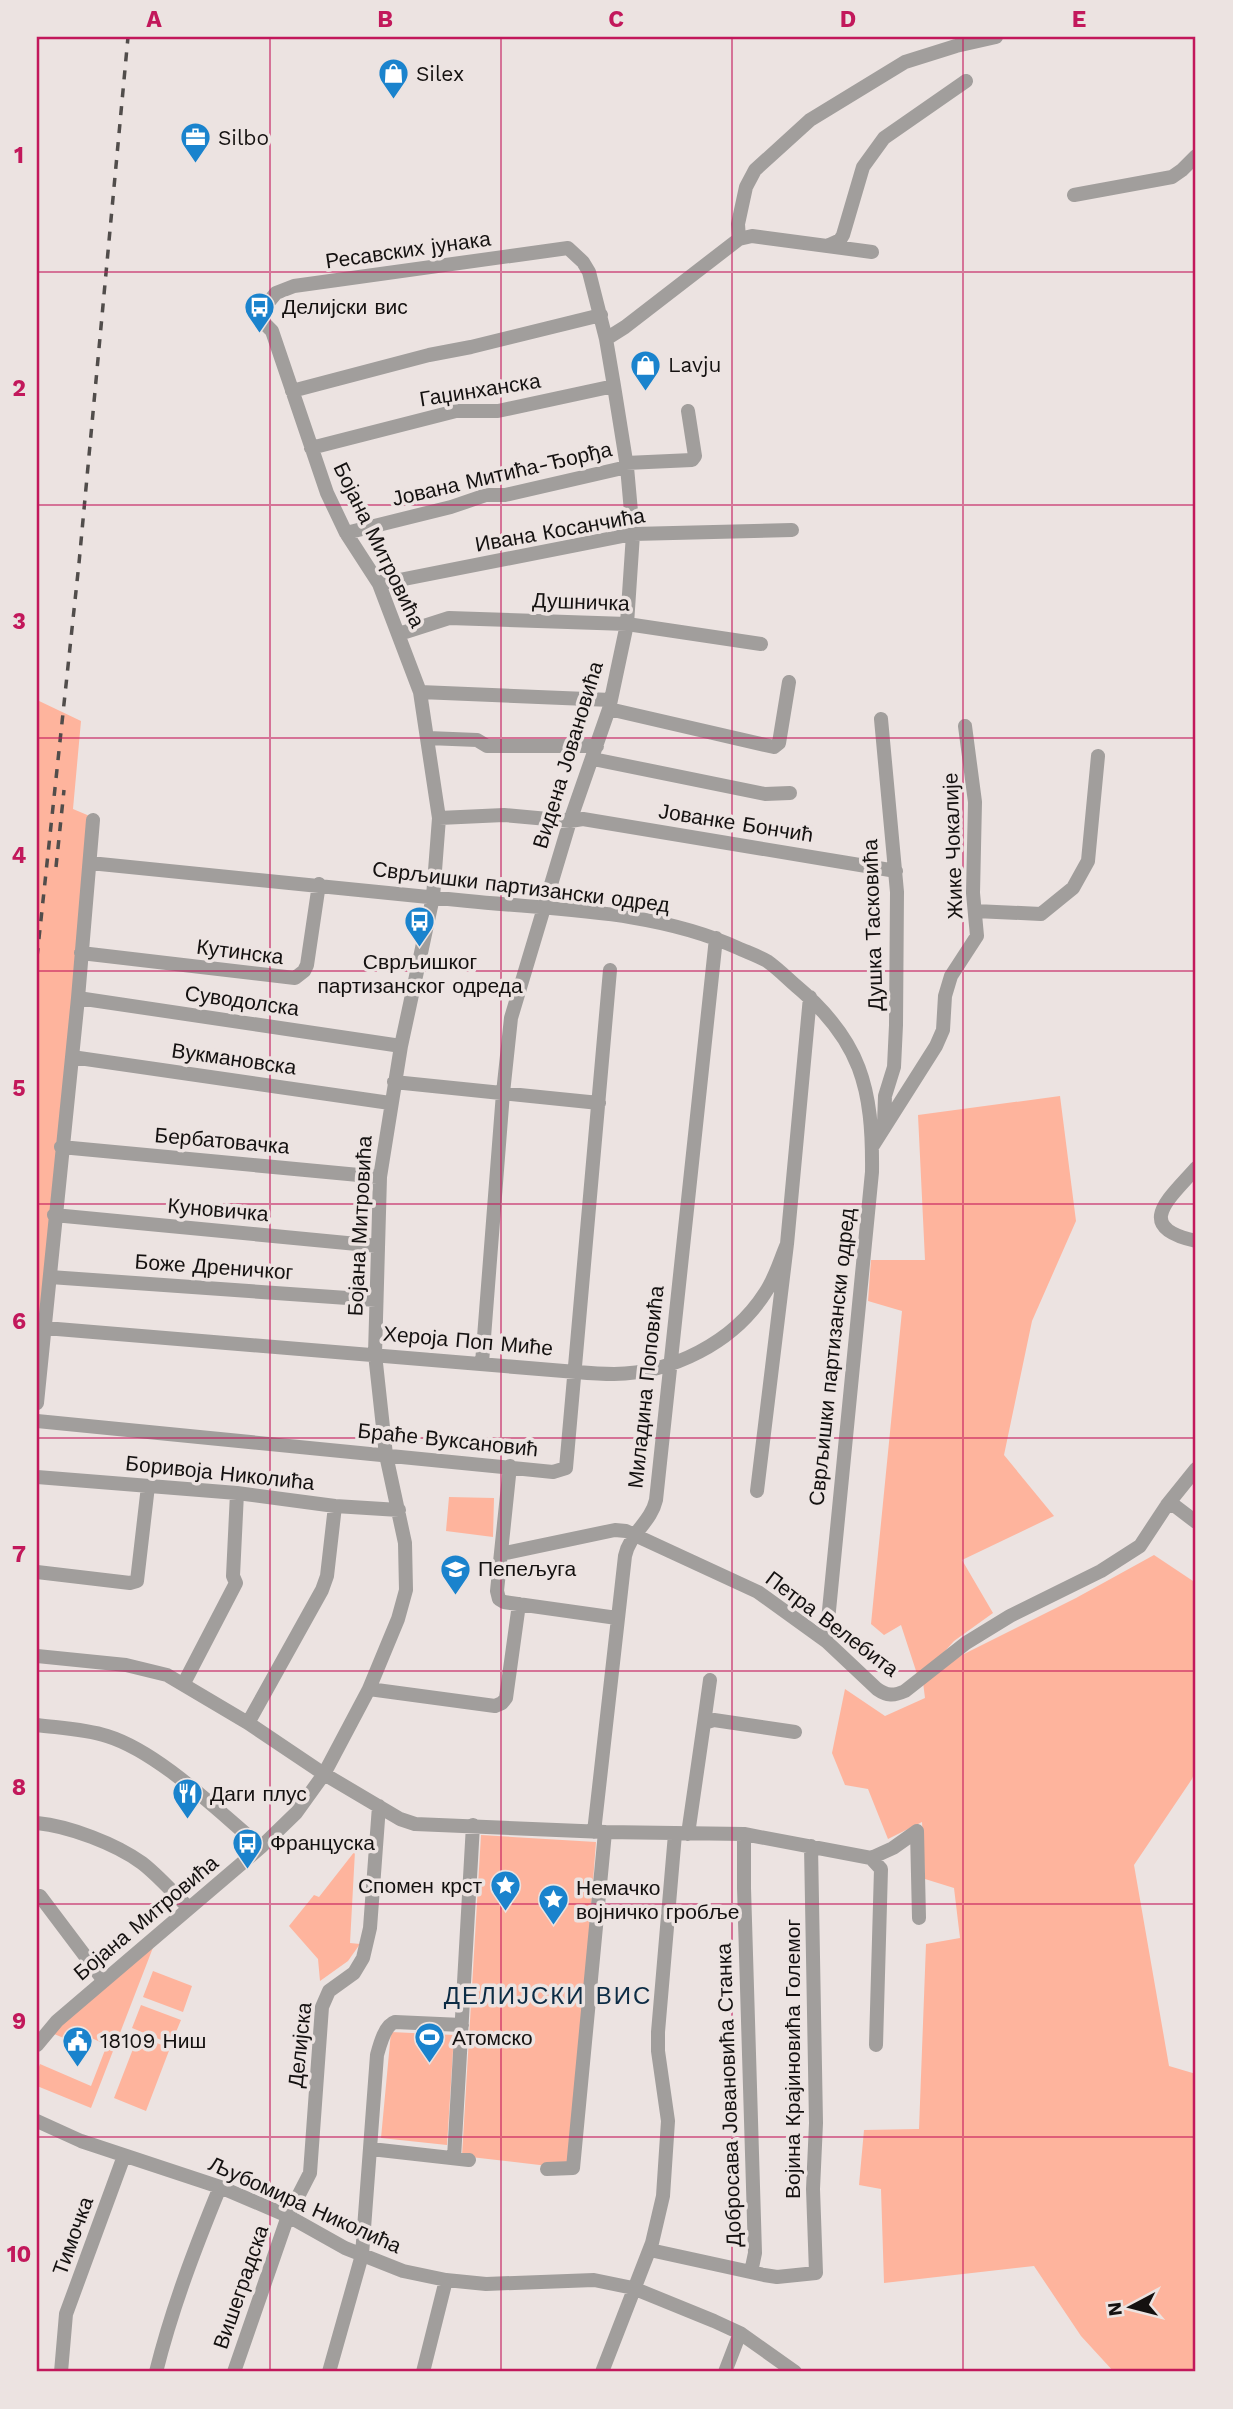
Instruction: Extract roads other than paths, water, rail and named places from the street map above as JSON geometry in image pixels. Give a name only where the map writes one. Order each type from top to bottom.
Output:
[{"type":"street","points":[[739,239],[738,224],[746,187],[755,170],[810,120],[905,62],[996,37]]},
{"type":"street","points":[[829,245],[844,235],[863,167],[884,138],[966,81]]},
{"type":"street","points":[[1074,195],[1172,177],[1196,156]]},
{"type":"street","points":[[606,339],[739,239],[752,236],[872,251]]},
{"type":"street","name":"Видена Јовановића","points":[[482,1363],[511,1018],[570,821],[610,704],[627,624],[633,534],[614,386],[601,315],[589,272],[568,248]]},
{"type":"street","name":"Ресавских јунака","points":[[261,309],[276,293],[294,286],[568,248]]},
{"type":"street","name":"Бојана Митровића","points":[[37,2045],[57,2021],[261,1847],[296,1812],[324,1774],[369,1689],[398,1619],[406,1590],[405,1543],[386,1455],[375,1354],[380,1177],[390,1103],[433,897],[439,818],[419,692],[400,634],[379,584],[346,533],[327,493],[272,331],[257,316],[261,309]]},
{"type":"street","points":[[292,391],[429,355],[601,315]]},
{"type":"street","name":"Гаџинханска","points":[[311,448],[456,411],[498,411],[614,386]]},
{"type":"street","name":"Јована Митића-Ђорђа","points":[[346,533],[451,507],[486,495],[505,495],[626,465],[692,460],[695,456],[688,411]]},
{"type":"street","name":"Ивана Косанчића","points":[[379,584],[633,534],[792,530]]},
{"type":"street","name":"Душничка","points":[[400,634],[449,618],[627,624],[761,644]]},
{"type":"street","points":[[419,692],[610,704],[774,747],[779,743],[782,732],[789,682]]},
{"type":"street","name":"Душка Тасковића","points":[[881,719],[895,871],[896,1025],[894,1067],[885,1096],[883,1128]]},
{"type":"street","name":"Жике Чокалије","points":[[872,1147],[936,1046],[943,1030],[945,996],[951,976],[976,936],[973,893],[975,802],[965,726]]},
{"type":"street","points":[[428,738],[477,740],[487,746],[595,752],[765,794],[790,793]]},
{"type":"street","points":[[975,911],[1041,914],[1073,888],[1088,861],[1098,755]]},
{"type":"street","name":"Јованке Бончић","points":[[439,818],[504,815],[570,821],[583,819],[895,871]]},
{"type":"street","points":[[37,1403],[93,820]]},
{"type":"street","name":"Сврљишки партизански одред","points":[[90,863],[645,919],[716,938],[766,961],[828,1015],[843,1034],[859,1066],[868,1101],[872,1172],[825,1642]]},
{"type":"street","name":"Кутинска","points":[[81,953],[295,978],[307,965],[318,884]]},
{"type":"street","name":"Миладина Поповића","points":[[547,2169],[573,2168],[617,1618],[625,1556],[633,1534],[650,1516],[655,1504],[716,938]]},
{"type":"street","name":"Браће Вуксановић","points":[[37,1421],[553,1472],[566,1468],[610,970]]},
{"type":"street","name":"Хероја Поп Миће","points":[[757,1491],[787,1244],[810,997]]},
{"type":"street","name":"Суводолска","points":[[78,998],[401,1046]]},
{"type":"street","name":"Вукмановска","points":[[72,1057],[390,1103]]},
{"type":"street","points":[[394,1082],[599,1103]]},
{"type":"street","name":"Бербатовачка","points":[[61,1147],[380,1177]]},
{"type":"street","points":[[1196,1168],[1165,1204],[1160,1216],[1168,1233],[1196,1241]]},
{"type":"street","name":"Куновичка","points":[[54,1215],[378,1246]]},
{"type":"street","name":"Хероја Поп Миће","points":[[45,1328],[613,1374],[669,1364],[702,1351],[719,1340],[754,1309],[769,1286],[787,1244]]},
{"type":"street","name":"Боже Дреничког","points":[[50,1277],[376,1300]]},
{"type":"street","points":[[510,1466],[497,1595],[501,1601],[617,1618]]},
{"type":"street","name":"Петра Велебита","points":[[501,1554],[615,1530],[633,1534],[758,1592],[825,1642],[877,1689],[887,1694],[898,1694],[930,1674],[967,1643],[1010,1616],[1101,1572],[1140,1546],[1167,1505],[1196,1469]]},
{"type":"street","name":"Боривоја Николића","points":[[37,1477],[237,1493],[335,1506],[399,1510]]},
{"type":"street","points":[[37,1572],[130,1583],[137,1581],[148,1486]]},
{"type":"street","points":[[184,1684],[236,1583],[233,1576],[237,1493]]},
{"type":"street","points":[[1167,1505],[1175,1506],[1196,1522]]},
{"type":"street","points":[[248,1723],[322,1590],[327,1576],[335,1506]]},
{"type":"street","points":[[369,1689],[498,1705],[506,1698],[519,1604]]},
{"type":"street","points":[[37,1656],[137,1667],[167,1675],[248,1723],[324,1774],[400,1819],[415,1824],[599,1832],[744,1834],[871,1858],[893,1849],[917,1831],[919,1919]]},
{"type":"street","points":[[602,2372],[650,2249],[663,2196],[668,2132],[658,2032],[681,1834],[710,1680]]},
{"type":"street","points":[[704,1723],[714,1720],[794,1732]]},
{"type":"street","points":[[37,1725],[107,1736],[133,1747],[171,1773],[261,1847]]},
{"type":"street","name":"Делијска","points":[[288,2216],[310,2173],[324,1998],[335,1985],[354,1973],[367,1944],[379,1806]]},
{"type":"street","points":[[37,1823],[82,1834],[123,1851],[144,1865],[189,1908]]},
{"type":"street","points":[[371,2149],[462,2159],[462,2025],[473,1825]]},
{"type":"street","name":"Добросава Јовановића Станка","points":[[744,1834],[755,2253],[751,2272]]},
{"type":"street","name":"Војина Крајиновића Големог","points":[[751,2272],[777,2277],[816,2273],[811,1846]]},
{"type":"street","points":[[871,1858],[881,1868],[876,2045]]},
{"type":"street","points":[[40,1896],[104,1981]]},
{"type":"street","points":[[329,2372],[362,2255],[379,2048],[387,2026],[395,2022],[462,2025]]},
{"type":"street","name":"Љубомира Николића","points":[[37,2121],[81,2141],[220,2187],[288,2216],[362,2255],[403,2271],[446,2280],[502,2284],[594,2280],[633,2288],[740,2333],[795,2372]]},
{"type":"street","name":"Тимочка","points":[[61,2372],[66,2314],[124,2156]]},
{"type":"street","points":[[156,2372],[190,2263],[220,2187]]},
{"type":"street","name":"Вишеградска","points":[[234,2372],[288,2216]]},
{"type":"street","points":[[650,2249],[751,2272]]},
{"type":"street","points":[[423,2372],[446,2280]]},
{"type":"street","points":[[725,2372],[740,2333]]},
{"type":"railway","points":[[37,957],[79,563],[128,37]]},
{"type":"railway","points":[[56,867],[64,790]]},
{"type":"place","name":"Silex","points":[[393,101]]},
{"type":"place","name":"Silbo","points":[[195,165]]},
{"type":"place","name":"Делијски вис","points":[[259,334]]},
{"type":"place","name":"Lavju","points":[[645,392]]},
{"type":"place","name":"Сврљишког партизанског одреда","points":[[420,949]]},
{"type":"place","name":"Пепељуга","points":[[455,1596]]},
{"type":"place","name":"Даги плус","points":[[187,1821]]},
{"type":"place","name":"Француска","points":[[247,1870]]},
{"type":"place","name":"Спомен крст","points":[[505,1913]]},
{"type":"place","name":"Немачко војничко гробље","points":[[553,1927]]},
{"type":"place","name":"Атомско","points":[[429,2065]]},
{"type":"place","name":"18109 Ниш","points":[[77,2068]]},
{"type":"district","name":"ДЕЛИЈСКИ ВИС","points":[[548,1996]]}]
